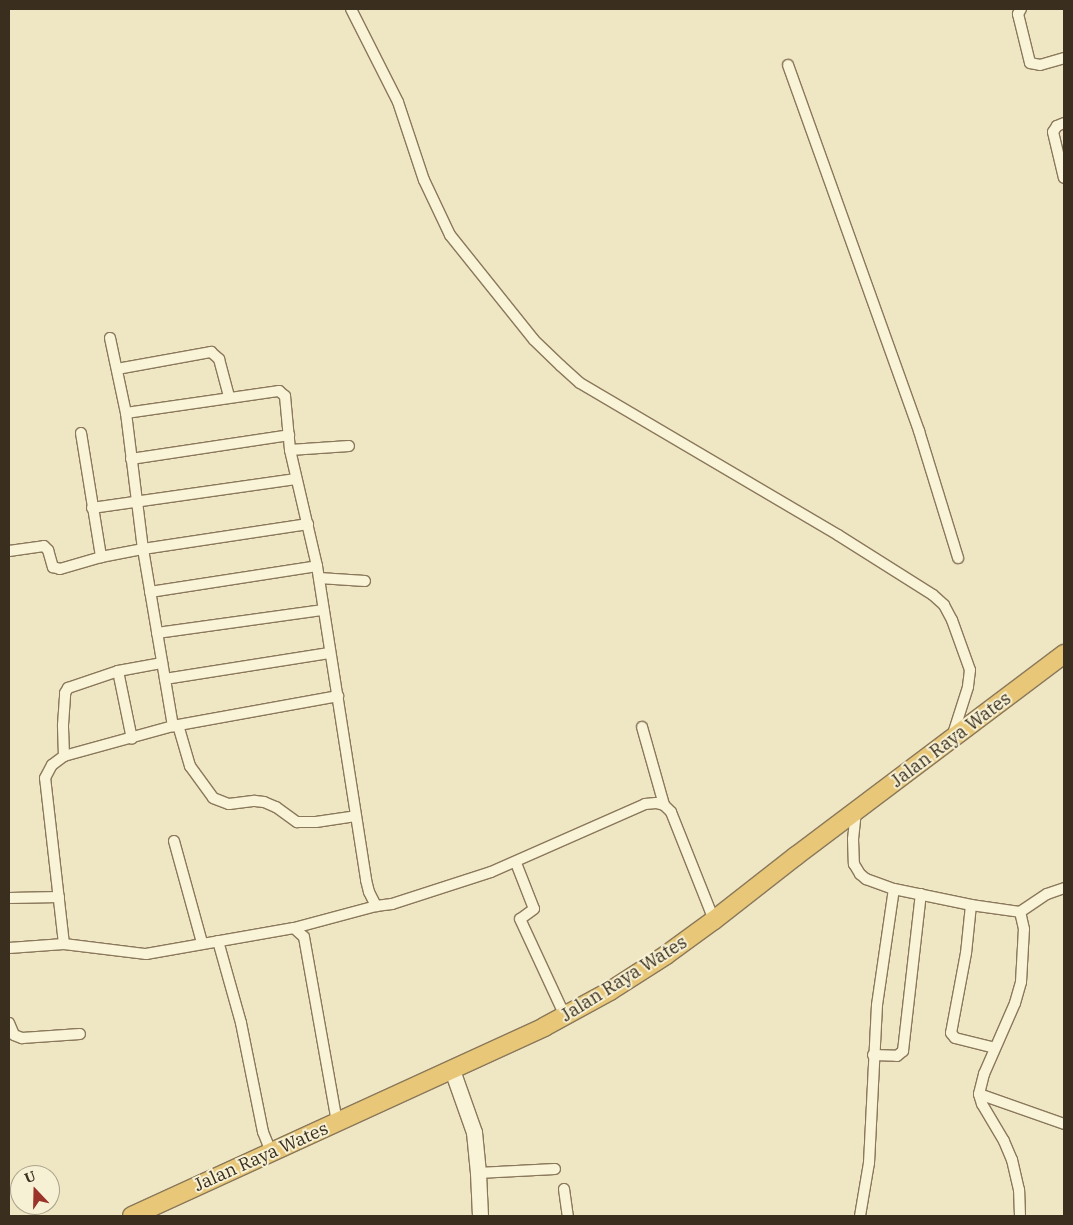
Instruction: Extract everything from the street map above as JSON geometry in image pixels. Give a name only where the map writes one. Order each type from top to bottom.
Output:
[{"type":"highway","name":"Jalan Raya Wates","points":[[132,1216],[452,1070],[565,1016],[610,991],[666,955],[714,920],[1064,654]]},
{"type":"main road","points":[[452,1070],[474,1132],[480,1216]]},
{"type":"street","points":[[352,9],[398,102],[410,132],[424,180],[450,235],[534,340],[580,383],[838,535],[938,598],[952,620],[970,670],[968,687],[952,740]]},
{"type":"street","points":[[1021,9],[1018,14],[1030,63],[1040,65],[1064,58]]},
{"type":"street","points":[[788,65],[919,431],[958,558]]},
{"type":"street","points":[[1064,122],[1057,126],[1053,132],[1064,178]]},
{"type":"street","points":[[110,338],[126,413],[142,549],[162,663],[176,725],[190,766],[213,798],[222,803],[264,802],[276,807],[297,822],[356,816]]},
{"type":"street","points":[[117,369],[211,352],[219,359],[229,397]]},
{"type":"street","points":[[126,413],[229,397],[282,392],[285,396],[290,450],[317,566],[322,610],[338,696],[368,892],[376,906]]},
{"type":"street","points":[[81,433],[101,557]]},
{"type":"street","points":[[131,459],[289,434]]},
{"type":"street","points":[[290,450],[348,446]]},
{"type":"street","points":[[92,508],[136,500],[296,479]]},
{"type":"street","points":[[9,551],[44,546],[48,550],[55,569],[142,549],[308,524]]},
{"type":"street","points":[[150,592],[317,566]]},
{"type":"street","points":[[319,578],[365,581]]},
{"type":"street","points":[[157,633],[322,610]]},
{"type":"street","points":[[165,679],[329,653]]},
{"type":"street","points":[[64,756],[63,726],[65,693],[68,688],[118,671],[162,663]]},
{"type":"street","points":[[118,671],[132,738]]},
{"type":"street","points":[[64,944],[45,778],[52,765],[64,756],[176,725],[338,696]]},
{"type":"street","points":[[642,727],[664,805],[671,812],[714,920]]},
{"type":"street","points":[[9,948],[64,944],[135,954],[159,952],[294,928],[376,906],[392,904],[516,862],[645,804],[656,803],[664,805]]},
{"type":"street","points":[[856,811],[853,840],[854,864],[866,879],[894,889],[971,905],[1020,912],[1047,894],[1064,888]]},
{"type":"street","points":[[174,841],[202,944]]},
{"type":"street","points":[[516,862],[534,909],[520,919],[565,1016]]},
{"type":"street","points":[[860,1216],[869,1163],[877,1004],[894,889]]},
{"type":"street","points":[[873,1055],[897,1056],[903,1050],[921,894]]},
{"type":"street","points":[[9,898],[59,897]]},
{"type":"street","points":[[971,905],[966,954],[951,1034],[955,1038],[995,1048]]},
{"type":"street","points":[[1020,912],[1024,929],[1021,982],[1015,1003],[984,1074],[979,1094],[1012,1160],[1019,1190],[1020,1216]]},
{"type":"street","points":[[294,928],[304,937],[337,1123]]},
{"type":"street","points":[[218,941],[241,1023],[262,1132],[271,1152]]},
{"type":"street","points":[[9,1023],[14,1035],[22,1038],[80,1034]]},
{"type":"street","points":[[979,1094],[1064,1124]]},
{"type":"street","points":[[478,1173],[555,1169]]},
{"type":"street","points":[[564,1189],[568,1216]]}]
